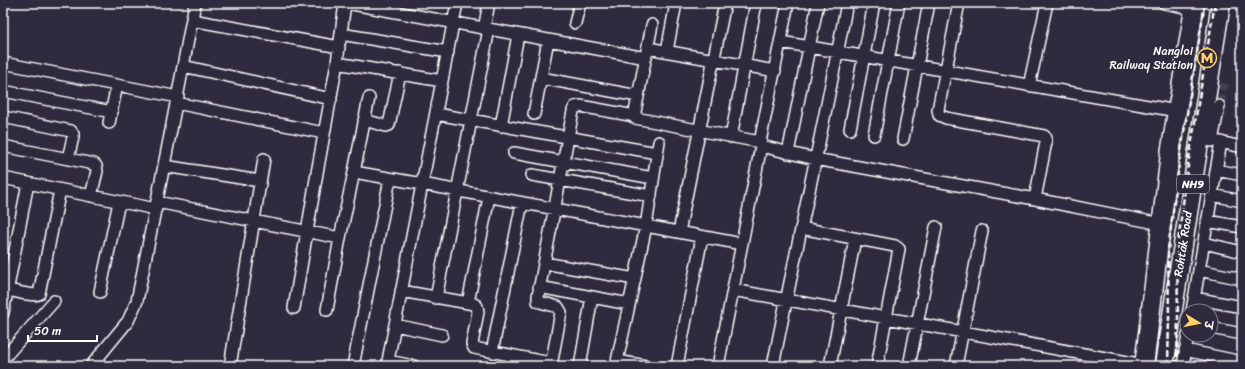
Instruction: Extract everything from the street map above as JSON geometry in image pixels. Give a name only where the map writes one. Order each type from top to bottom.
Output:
[{"type":"highway","name":"Rohtak Road","points":[[1164,366],[1211,141],[1222,3]]},
{"type":"highway","name":"Rohtak Road","points":[[1144,365],[1170,154],[1194,6]]},
{"type":"street","points":[[91,366],[128,321],[134,311],[137,301],[195,3]]},
{"type":"street","points":[[294,308],[331,99],[346,3],[548,40],[647,53],[667,50],[775,71]]},
{"type":"street","points":[[414,366],[387,364],[457,3]]},
{"type":"street","points":[[436,298],[472,120],[487,29],[489,3]]},
{"type":"street","points":[[575,23],[580,3]]},
{"type":"street","points":[[667,50],[676,3]]},
{"type":"street","points":[[679,232],[725,3]]},
{"type":"street","points":[[731,137],[756,3]]},
{"type":"street","points":[[718,366],[788,3]]},
{"type":"street","points":[[788,153],[818,3]]},
{"type":"street","points":[[774,366],[815,159],[828,105],[847,3]]},
{"type":"street","points":[[850,129],[874,3]]},
{"type":"street","points":[[874,135],[899,3]]},
{"type":"street","points":[[903,139],[929,3]]},
{"type":"street","points":[[959,3],[938,110],[939,115],[942,117],[1041,135],[1046,138],[1035,199]]},
{"type":"street","points":[[1029,86],[1047,3]]},
{"type":"street","points":[[1164,3],[1194,6]]},
{"type":"street","points":[[192,20],[339,47]]},
{"type":"street","points":[[634,116],[652,25]]},
{"type":"street","points":[[341,34],[448,52]]},
{"type":"street","points":[[501,126],[518,34]]},
{"type":"street","points":[[534,114],[548,40]]},
{"type":"street","points":[[781,42],[946,72],[1177,111]]},
{"type":"street","points":[[337,62],[442,81]]},
{"type":"street","points":[[3,63],[117,85],[324,133]]},
{"type":"street","points":[[183,66],[331,99]]},
{"type":"street","points":[[364,120],[386,126],[389,125],[400,74]]},
{"type":"street","points":[[541,78],[638,96]]},
{"type":"street","points":[[3,91],[111,117],[117,85]]},
{"type":"street","points":[[327,310],[340,238],[369,98]]},
{"type":"street","points":[[401,292],[474,304],[478,308],[473,346],[476,349],[551,365],[561,312],[558,307],[538,301],[539,287],[573,111],[575,107],[580,106],[634,116],[638,120],[731,137],[815,159],[1035,199],[1161,224]]},
{"type":"street","points":[[1193,303],[1216,170],[1211,141],[1219,106]]},
{"type":"street","points":[[436,114],[657,153]]},
{"type":"street","points":[[3,117],[71,131],[73,134],[68,159]]},
{"type":"street","points":[[1211,141],[1242,147]]},
{"type":"street","points":[[646,366],[617,363],[646,226],[659,142]]},
{"type":"street","points":[[3,146],[96,166],[97,171],[91,196]]},
{"type":"street","points":[[514,153],[653,178]]},
{"type":"street","points":[[230,366],[264,159]]},
{"type":"street","points":[[164,166],[260,181]]},
{"type":"street","points":[[1216,170],[1242,175]]},
{"type":"street","points":[[354,172],[742,244]]},
{"type":"street","points":[[532,175],[650,196]]},
{"type":"street","points":[[3,178],[119,202],[156,206],[253,221],[340,238]]},
{"type":"street","points":[[353,366],[390,179]]},
{"type":"street","points":[[3,313],[5,289],[28,183]]},
{"type":"street","points":[[5,289],[37,295],[41,290],[60,190]]},
{"type":"street","points":[[1212,195],[1242,201]]},
{"type":"street","points":[[468,303],[489,196]]},
{"type":"street","points":[[100,292],[119,202]]},
{"type":"street","points":[[492,352],[522,203]]},
{"type":"street","points":[[1207,222],[1242,228]]},
{"type":"street","points":[[909,366],[936,227]]},
{"type":"street","points":[[801,228],[895,246],[899,249],[876,366]]},
{"type":"street","points":[[956,366],[982,231]]},
{"type":"street","points":[[677,366],[702,237]]},
{"type":"street","points":[[830,366],[855,239]]},
{"type":"street","points":[[1204,243],[1242,252]]},
{"type":"street","points":[[544,263],[635,279]]},
{"type":"street","points":[[1199,270],[1242,279]]},
{"type":"street","points":[[539,287],[629,304]]},
{"type":"street","points":[[733,290],[1144,365]]},
{"type":"street","points":[[580,366],[592,297]]},
{"type":"street","points":[[1194,298],[1242,307]]},
{"type":"street","points":[[3,359],[54,302]]},
{"type":"street","points":[[395,325],[442,335]]},
{"type":"street","points":[[1219,330],[1242,334]]},
{"type":"street","points":[[1183,366],[1187,343]]},
{"type":"street","points":[[1186,350],[1242,362]]},
{"type":"tunnel","points":[[1219,106],[1223,83]]},
{"type":"railway","points":[[1168,366],[1168,250],[1180,157],[1205,3]]},
{"type":"railway","points":[[1177,366],[1177,250],[1189,158],[1215,3]]},
{"type":"place","name":"Nangloi Railway Station","points":[[1207,58]]}]
